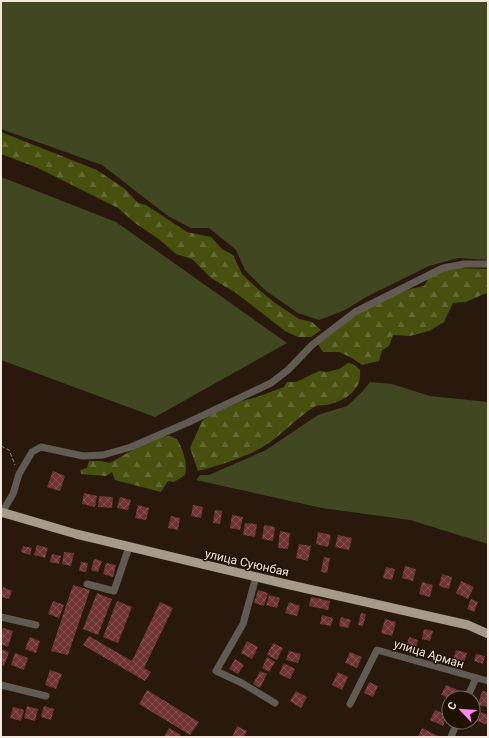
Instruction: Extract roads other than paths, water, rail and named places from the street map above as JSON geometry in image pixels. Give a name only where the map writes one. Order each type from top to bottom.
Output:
[{"type":"main road","name":"улица Суюнбая","points":[[2,513],[129,547],[468,625],[488,634]]},
{"type":"street","points":[[2,513],[13,494],[19,474],[32,452],[41,447],[83,456],[103,455],[131,447],[271,383],[288,370],[312,345],[355,312],[443,268],[464,264],[488,264]]},
{"type":"street","points":[[87,584],[114,591],[129,547]]},
{"type":"street","points":[[256,577],[243,624],[216,671],[242,683],[275,703]]},
{"type":"street","points":[[1,617],[36,624]]},
{"type":"street","name":"улица Арман","points":[[350,704],[377,650],[488,681]]},
{"type":"street","points":[[471,690],[476,678]]},
{"type":"street","points":[[1,685],[46,696]]}]
